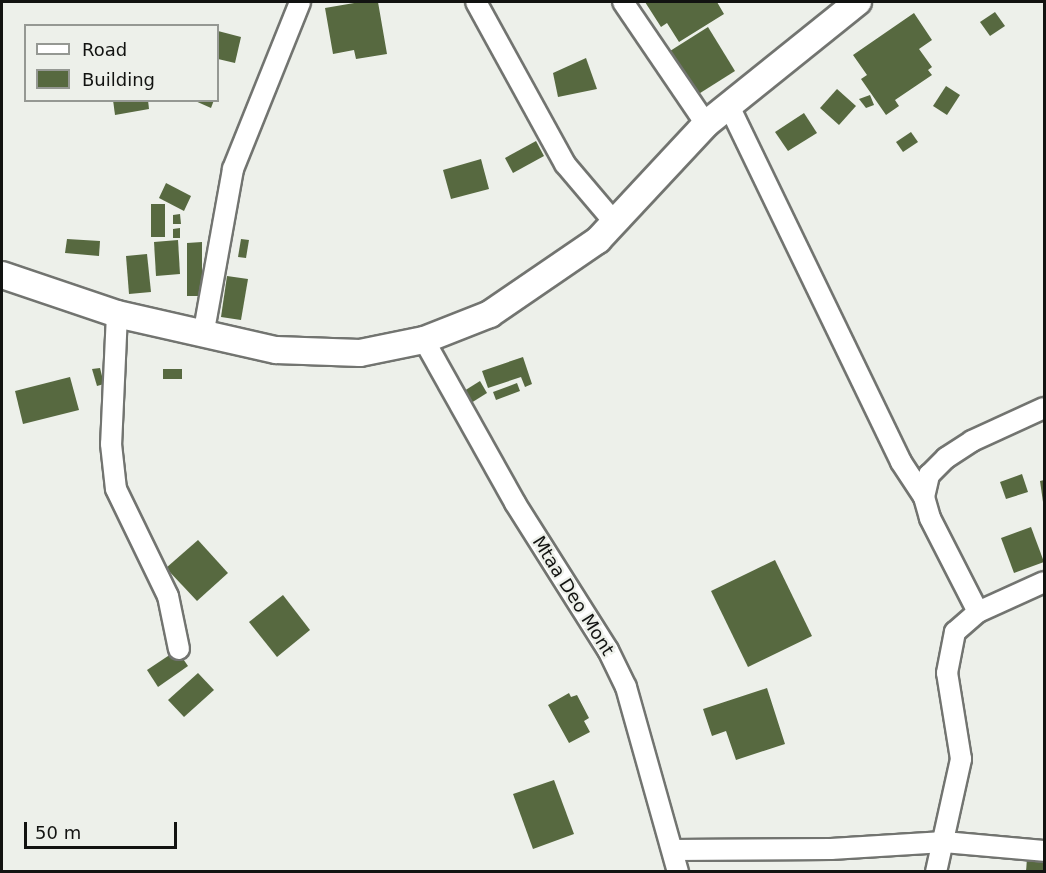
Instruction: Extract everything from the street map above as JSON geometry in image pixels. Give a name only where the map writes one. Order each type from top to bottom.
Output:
[{"type":"street","points":[[203,336],[233,169],[300,2]]},
{"type":"street","points":[[476,2],[565,164],[615,223]]},
{"type":"street","points":[[623,2],[706,124]]},
{"type":"street","points":[[2,276],[117,314],[203,336],[276,350],[360,353],[424,340],[490,314],[598,240],[706,124],[858,2]]},
{"type":"street","points":[[729,105],[901,462],[924,497],[930,518],[978,612]]},
{"type":"street","points":[[117,314],[111,444],[116,489],[168,596],[179,649]]},
{"type":"street","name":"Mtaa Deo Mont","points":[[424,340],[515,503],[608,651],[626,687],[678,872]]},
{"type":"street","points":[[924,497],[929,475],[946,458],[972,441],[1044,408]]},
{"type":"street","points":[[936,872],[961,759],[946,673],[955,632],[978,612],[1044,582]]},
{"type":"street","points":[[673,850],[831,849],[944,842],[1044,851]]},
{"type":"building","points":[[360,2],[378,2],[387,54],[356,59],[354,50],[333,54],[325,8]]},
{"type":"building","points":[[645,2],[717,2],[724,14],[679,42],[667,23],[661,27]]},
{"type":"building","points":[[995,12],[1005,26],[990,36],[980,22]]},
{"type":"building","points":[[914,13],[932,40],[919,49],[932,67],[928,70],[932,75],[895,100],[899,106],[886,115],[861,79],[867,75],[853,55]]},
{"type":"building","points":[[708,27],[735,71],[697,95],[670,51]]},
{"type":"building","points":[[219,31],[241,37],[235,63],[219,59]]},
{"type":"building","points":[[586,58],[597,89],[558,97],[553,73]]},
{"type":"building","points":[[946,86],[960,95],[947,115],[933,106]]},
{"type":"building","points":[[837,89],[856,106],[839,125],[820,108]]},
{"type":"building","points":[[870,95],[874,105],[866,108],[859,99]]},
{"type":"building","points":[[113,102],[148,102],[149,109],[115,115]]},
{"type":"building","points":[[198,102],[213,102],[211,108]]},
{"type":"building","points":[[804,113],[817,133],[788,151],[775,132]]},
{"type":"building","points":[[911,132],[918,142],[903,152],[896,142]]},
{"type":"building","points":[[536,141],[544,156],[513,173],[505,158]]},
{"type":"building","points":[[481,159],[489,189],[451,199],[443,170]]},
{"type":"building","points":[[166,183],[191,196],[184,211],[159,198]]},
{"type":"building","points":[[151,204],[165,204],[165,237],[151,237]]},
{"type":"building","points":[[180,214],[181,224],[173,224],[173,215]]},
{"type":"building","points":[[180,228],[180,238],[173,238],[173,229]]},
{"type":"building","points":[[67,239],[100,241],[99,256],[65,253]]},
{"type":"building","points":[[241,239],[249,240],[246,258],[238,257]]},
{"type":"building","points":[[178,240],[180,274],[156,276],[154,242]]},
{"type":"building","points":[[202,242],[202,296],[187,296],[187,243]]},
{"type":"building","points":[[147,254],[151,292],[129,294],[126,256]]},
{"type":"building","points":[[227,276],[248,279],[241,320],[221,317]]},
{"type":"building","points":[[523,357],[532,384],[525,387],[521,377],[488,388],[482,371]]},
{"type":"building","points":[[100,368],[104,384],[97,386],[92,369]]},
{"type":"building","points":[[163,369],[182,369],[182,379],[163,379]]},
{"type":"building","points":[[70,377],[79,410],[23,424],[15,391]]},
{"type":"building","points":[[480,381],[487,393],[471,403],[464,391]]},
{"type":"building","points":[[517,383],[520,391],[496,400],[493,392]]},
{"type":"building","points":[[1022,474],[1028,492],[1006,499],[1000,482]]},
{"type":"building","points":[[1044,480],[1044,501],[1043,502],[1040,481]]},
{"type":"building","points":[[1031,527],[1044,562],[1014,573],[1001,538]]},
{"type":"building","points":[[198,540],[228,573],[197,601],[166,568]]},
{"type":"building","points":[[775,560],[812,636],[748,667],[711,591]]},
{"type":"building","points":[[283,595],[310,630],[277,657],[249,622]]},
{"type":"building","points":[[177,650],[188,666],[158,687],[147,670]]},
{"type":"building","points":[[198,673],[214,690],[184,717],[168,700]]},
{"type":"building","points":[[767,688],[785,744],[736,760],[726,731],[712,736],[703,709]]},
{"type":"building","points":[[569,693],[571,697],[577,695],[589,718],[584,721],[590,732],[569,743],[548,705]]},
{"type":"building","points":[[554,780],[574,834],[533,849],[513,794]]},
{"type":"building","points":[[1027,858],[1044,860],[1044,872],[1026,872]]}]
